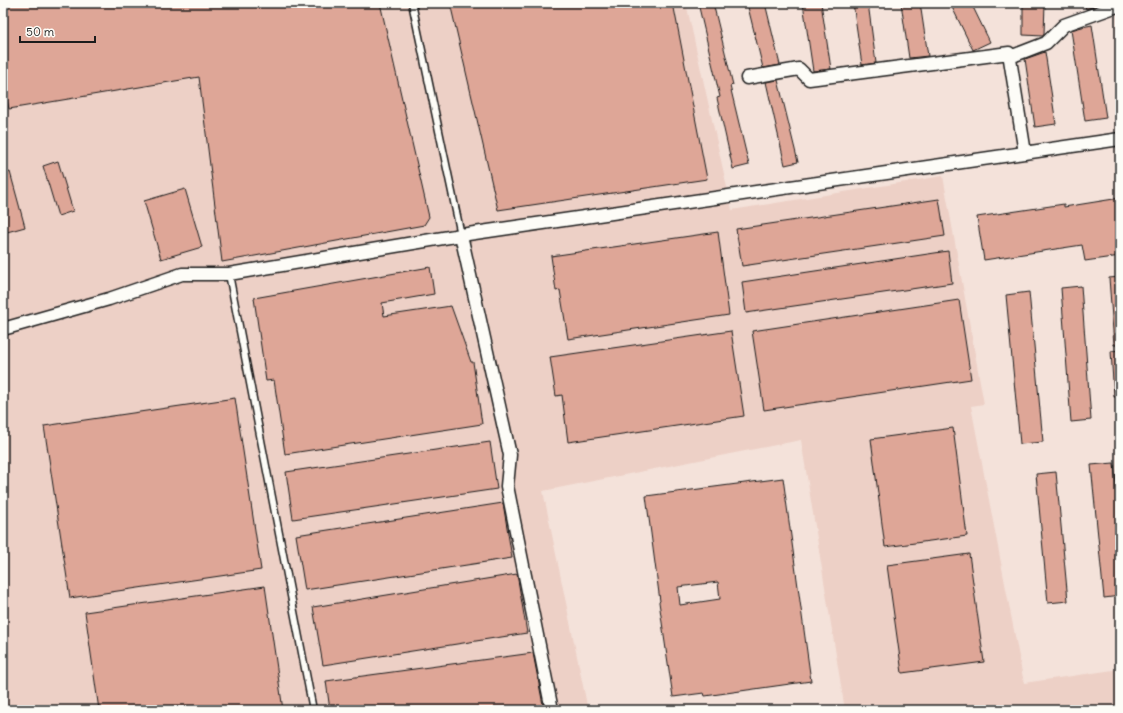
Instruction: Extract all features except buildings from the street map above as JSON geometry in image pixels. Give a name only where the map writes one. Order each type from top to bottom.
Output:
[{"type":"street","points":[[1010,57],[1046,43],[1064,25],[1120,5]]},
{"type":"street","points":[[747,78],[799,69],[809,79],[1009,52],[1025,153]]},
{"type":"street","points":[[3,330],[109,299],[182,274],[229,274],[460,235],[1120,139]]},
{"type":"street","points":[[460,235],[510,455],[506,486],[552,710]]},
{"type":"lane","points":[[412,3],[460,235]]},
{"type":"lane","points":[[229,274],[312,710]]},
{"type":"shaded area","points":[[3,3],[686,3],[732,210],[943,176],[984,404],[971,406],[1024,683],[1120,669],[1120,710],[845,710],[801,440],[543,491],[588,710],[3,710],[3,336],[9,319],[3,287]]}]
